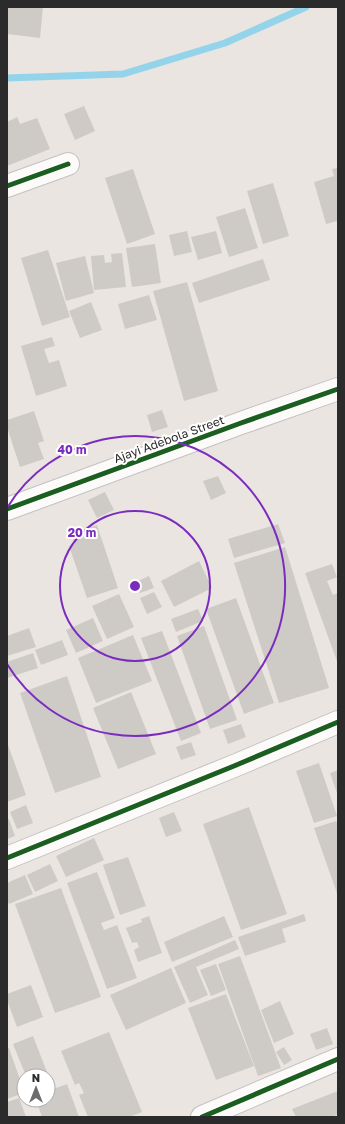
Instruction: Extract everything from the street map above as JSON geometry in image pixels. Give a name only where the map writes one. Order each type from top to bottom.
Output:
[{"type":"street","points":[[7,186],[68,164]]},
{"type":"street","name":"Ajayi Adebola Street","points":[[7,509],[241,422],[338,389]]},
{"type":"street","points":[[7,858],[338,722]]},
{"type":"street","points":[[202,1117],[338,1059]]},
{"type":"building","points":[[7,7],[43,7],[40,38],[7,34]]},
{"type":"building","points":[[84,106],[95,131],[75,140],[64,114]]},
{"type":"building","points":[[17,117],[20,124],[37,118],[50,149],[7,166],[7,122]]},
{"type":"building","points":[[338,168],[338,221],[326,224],[314,182],[334,176],[332,169]]},
{"type":"building","points":[[133,169],[155,234],[127,244],[105,178]]},
{"type":"building","points":[[273,183],[289,236],[263,244],[247,191]]},
{"type":"building","points":[[245,208],[258,248],[229,257],[216,217]]},
{"type":"building","points":[[187,231],[192,252],[174,256],[169,235]]},
{"type":"building","points":[[216,231],[222,253],[198,260],[191,237]]},
{"type":"building","points":[[155,244],[161,283],[132,287],[126,248]]},
{"type":"building","points":[[48,250],[70,317],[42,326],[21,258]]},
{"type":"building","points":[[122,253],[126,287],[94,290],[91,256],[104,255],[105,263],[112,262],[111,254]]},
{"type":"building","points":[[85,256],[94,293],[66,301],[56,263]]},
{"type":"building","points":[[263,259],[270,280],[199,303],[192,283]]},
{"type":"building","points":[[187,282],[218,391],[184,401],[153,291]]},
{"type":"building","points":[[149,295],[157,320],[125,329],[118,304]]},
{"type":"building","points":[[91,302],[102,330],[80,338],[69,311]]},
{"type":"building","points":[[52,337],[55,346],[44,349],[49,363],[59,360],[67,386],[36,396],[21,346]]},
{"type":"building","points":[[162,410],[168,427],[152,432],[147,415]]},
{"type":"building","points":[[34,411],[44,441],[38,443],[44,459],[20,467],[7,427],[7,420]]},
{"type":"building","points":[[218,476],[226,493],[211,500],[203,481]]},
{"type":"building","points":[[105,492],[114,510],[97,518],[88,500]]},
{"type":"building","points":[[278,524],[285,543],[234,558],[228,539]]},
{"type":"building","points":[[97,525],[118,588],[87,598],[69,546],[75,544],[71,534]]},
{"type":"building","points":[[285,547],[329,688],[279,703],[234,563]]},
{"type":"building","points":[[199,561],[212,588],[174,607],[161,581]]},
{"type":"building","points":[[332,564],[337,577],[327,581],[333,595],[338,593],[338,664],[305,573]]},
{"type":"building","points":[[149,576],[154,588],[140,593],[136,582]]},
{"type":"building","points":[[154,592],[162,607],[147,614],[140,598]]},
{"type":"building","points":[[119,594],[134,627],[107,639],[92,606]]},
{"type":"building","points":[[236,598],[274,703],[244,714],[206,609]]},
{"type":"building","points":[[198,609],[203,621],[176,632],[171,619]]},
{"type":"building","points":[[93,618],[103,641],[76,653],[66,630]]},
{"type":"building","points":[[204,626],[237,720],[210,729],[177,636]]},
{"type":"building","points":[[29,628],[36,647],[7,656],[7,636]]},
{"type":"building","points":[[162,631],[201,733],[181,741],[141,638]]},
{"type":"building","points":[[133,635],[152,681],[96,703],[78,658]]},
{"type":"building","points":[[62,640],[68,655],[41,665],[35,650]]},
{"type":"building","points":[[33,653],[38,668],[7,678],[7,662]]},
{"type":"building","points":[[67,676],[101,777],[55,793],[20,693]]},
{"type":"building","points":[[131,692],[156,754],[118,769],[93,708]]},
{"type":"building","points":[[241,724],[246,737],[228,744],[223,730]]},
{"type":"building","points":[[7,742],[26,795],[7,802]]},
{"type":"building","points":[[191,742],[196,755],[181,760],[176,747]]},
{"type":"building","points":[[319,763],[337,816],[314,823],[296,771]]},
{"type":"building","points":[[338,770],[338,796],[330,773]]},
{"type":"building","points":[[26,805],[33,823],[17,829],[10,812]]},
{"type":"building","points":[[249,807],[287,914],[241,930],[203,824]]},
{"type":"building","points":[[174,812],[182,831],[166,837],[159,818]]},
{"type":"building","points":[[9,819],[15,836],[7,839],[7,820]]},
{"type":"building","points":[[336,821],[338,825],[338,896],[314,828]]},
{"type":"building","points":[[94,838],[104,860],[66,877],[56,856]]},
{"type":"building","points":[[128,857],[146,906],[120,915],[103,865]]},
{"type":"building","points":[[50,864],[58,881],[35,892],[27,875]]},
{"type":"building","points":[[97,872],[115,918],[101,923],[104,930],[117,925],[137,978],[107,989],[67,883]]},
{"type":"building","points":[[25,875],[33,894],[9,904],[7,900],[7,883]]},
{"type":"building","points":[[61,888],[101,997],[55,1013],[15,904]]},
{"type":"building","points":[[304,914],[306,921],[282,929],[286,942],[245,956],[238,937]]},
{"type":"building","points":[[149,916],[162,953],[138,962],[134,950],[139,947],[137,942],[132,943],[126,928],[142,922],[141,919]]},
{"type":"building","points":[[224,916],[233,937],[172,962],[164,942]]},
{"type":"building","points":[[235,940],[239,949],[196,967],[208,995],[190,1003],[174,967]]},
{"type":"building","points":[[240,956],[281,1068],[258,1076],[218,964]]},
{"type":"building","points":[[216,964],[226,990],[211,996],[200,970]]},
{"type":"building","points":[[171,968],[186,1003],[126,1030],[110,995]]},
{"type":"building","points":[[31,985],[43,1017],[17,1027],[7,1000],[7,994]]},
{"type":"building","points":[[226,994],[254,1066],[216,1080],[188,1008]]},
{"type":"building","points":[[280,1001],[294,1034],[274,1043],[261,1010]]},
{"type":"building","points":[[327,1028],[333,1044],[316,1050],[310,1034]]},
{"type":"building","points":[[109,1032],[142,1112],[129,1117],[88,1117],[79,1095],[84,1093],[79,1083],[75,1085],[61,1051]]},
{"type":"building","points":[[33,1036],[45,1068],[23,1068],[13,1044]]},
{"type":"building","points":[[284,1047],[292,1060],[284,1065],[276,1052]]},
{"type":"building","points":[[7,1048],[9,1048],[16,1068],[16,1096],[7,1099]]},
{"type":"building","points":[[67,1084],[79,1117],[42,1117],[39,1108],[56,1108],[56,1088]]},
{"type":"building","points":[[338,1091],[338,1114],[332,1117],[296,1117],[292,1109]]},
{"type":"building","points":[[16,1099],[16,1108],[23,1108],[26,1117],[7,1117],[7,1102]]},
{"type":"waterway","points":[[7,78],[123,74],[225,43],[306,7]]},
{"type":"cycle path","points":[[7,186],[68,164]]},
{"type":"cycle path","points":[[7,509],[338,389]]},
{"type":"cycle path","points":[[7,858],[338,722]]},
{"type":"cycle path","points":[[202,1117],[338,1059]]}]
